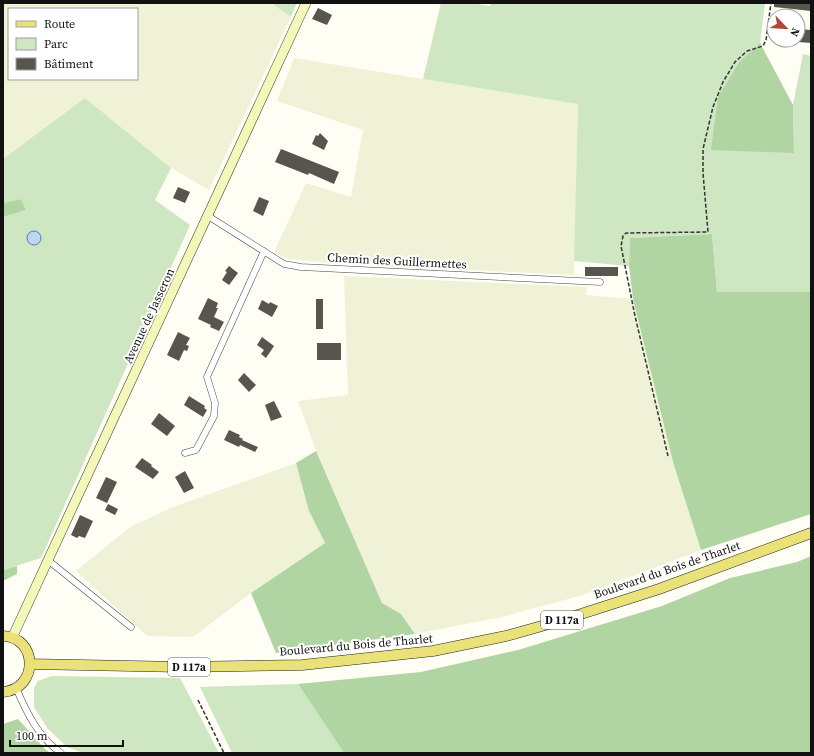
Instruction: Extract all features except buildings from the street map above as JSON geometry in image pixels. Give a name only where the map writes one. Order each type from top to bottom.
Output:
[{"type":"main road","name":"Avenue de Jasseron","points":[[8,637],[49,561],[306,3]]},
{"type":"main road","name":"Boulevard du Bois de Tharlet","points":[[30,664],[182,667],[302,665],[391,657],[434,651],[506,636],[556,622],[659,589],[811,533]]},
{"type":"main road","points":[[3,692],[16,688],[27,677],[30,664],[24,646],[8,637]]},
{"type":"street","name":"Chemin des Guillermettes","points":[[208,216],[284,264],[301,267],[600,282]]},
{"type":"street","points":[[186,453],[196,450],[214,416],[215,404],[207,377],[264,251]]},
{"type":"street","points":[[49,561],[131,627]]},
{"type":"street","points":[[16,688],[28,716],[41,735],[61,753]]},
{"type":"path","points":[[668,456],[634,308],[622,246],[624,236],[626,233],[708,232],[703,173],[703,149],[713,107],[723,82],[735,62],[747,51],[763,46],[766,40],[771,3]]},
{"type":"path","points":[[198,700],[224,753]]},
{"type":"green space","points":[[3,3],[271,3],[291,17],[209,190],[171,168],[85,98],[3,159]]},
{"type":"green space","points":[[271,3],[297,3],[291,17]]},
{"type":"green space","points":[[441,3],[470,3],[490,6],[491,3],[765,3],[760,43],[740,61],[794,153],[793,105],[803,54],[811,56],[811,292],[717,292],[712,234],[630,238],[629,266],[574,261],[578,104],[423,79]]},
{"type":"green space","points":[[760,43],[793,105],[794,153],[711,150],[718,97],[740,61]]},
{"type":"green space","points":[[294,58],[578,104],[574,275],[343,264],[288,259],[274,252],[306,183],[351,197],[363,130],[277,101]]},
{"type":"green space","points":[[85,98],[171,168],[155,200],[190,225],[41,558],[3,570],[3,217],[26,210],[21,199],[3,203],[3,159]]},
{"type":"green space","points":[[21,199],[26,210],[3,217],[3,203]]},
{"type":"green space","points":[[712,234],[717,292],[811,292],[811,514],[701,550],[673,462],[633,299],[629,266],[630,238]]},
{"type":"green space","points":[[344,276],[587,287],[586,295],[633,299],[673,462],[701,550],[583,595],[502,617],[415,634],[401,614],[382,603],[316,451],[298,401],[348,395]]},
{"type":"green space","points":[[316,451],[382,603],[401,614],[415,634],[276,653],[251,593],[325,543],[309,511],[296,463]]},
{"type":"green space","points":[[296,463],[309,511],[325,543],[251,593],[193,637],[147,636],[76,571],[130,527],[173,507]]},
{"type":"green space","points":[[811,556],[811,753],[344,753],[298,684],[421,672],[518,650],[662,606],[730,578],[797,562]]},
{"type":"green space","points":[[17,566],[17,574],[3,581],[3,570]]},
{"type":"green space","points":[[52,676],[180,678],[219,753],[83,753],[67,747],[48,729],[34,707],[34,688],[38,681]]},
{"type":"green space","points":[[298,684],[344,753],[232,753],[200,687]]},
{"type":"green space","points":[[18,719],[50,753],[3,753],[3,724]]},
{"type":"water","points":[[34,231],[39,233],[41,238],[39,243],[34,245],[29,243],[27,238],[29,233]]}]
